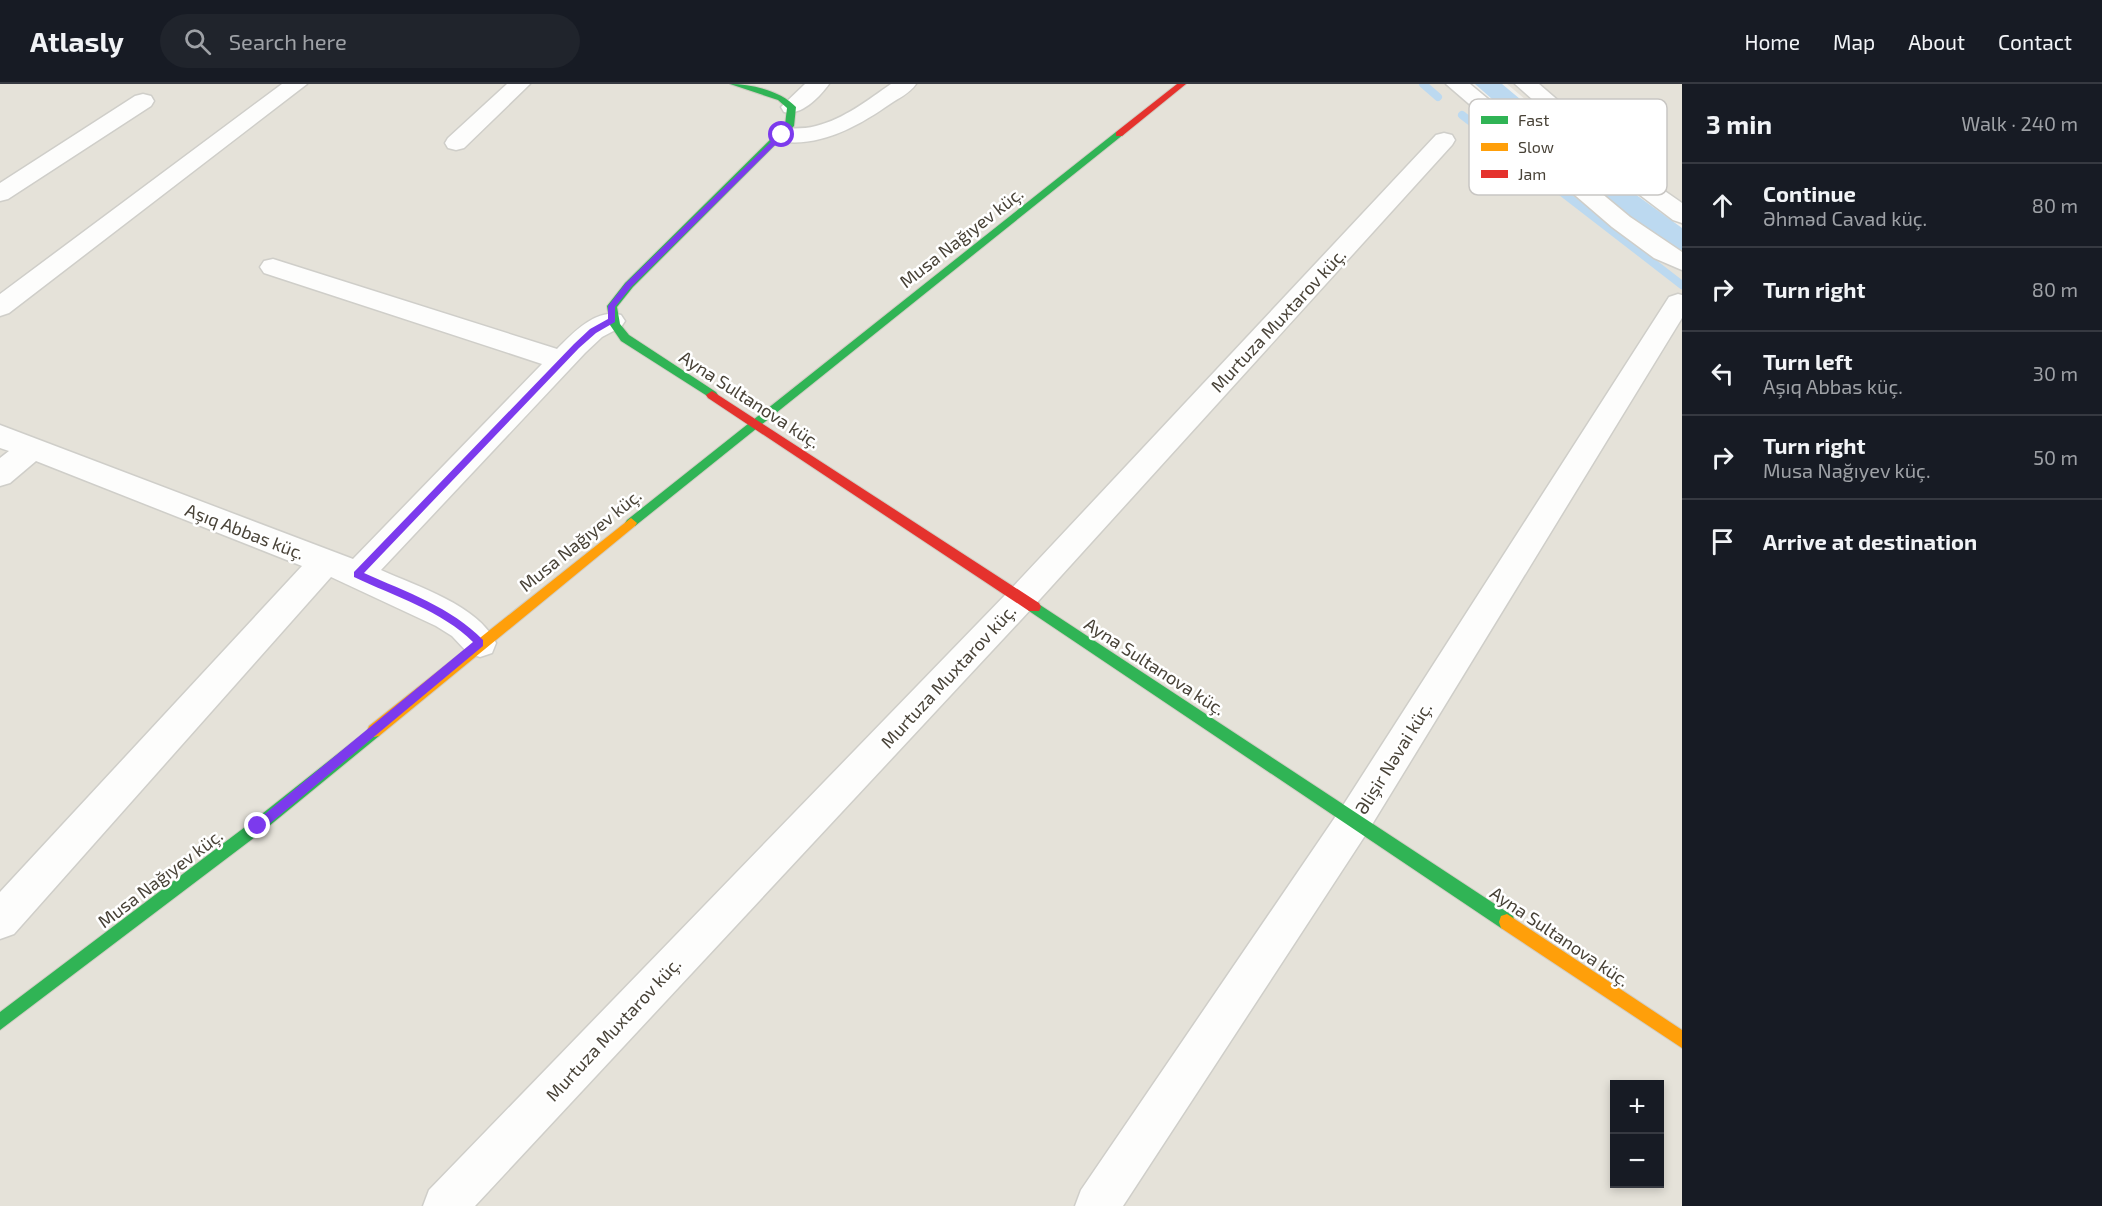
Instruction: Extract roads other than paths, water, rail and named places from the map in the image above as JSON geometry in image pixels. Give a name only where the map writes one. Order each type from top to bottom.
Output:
[{"type":"street","points":[[0,307],[296,84]]},
{"type":"street","points":[[456,142],[519,84]]},
{"type":"street","points":[[734,84],[782,98],[792,107]]},
{"type":"street","points":[[358,574],[562,361],[593,331],[612,321],[612,306],[629,285],[782,135],[789,126],[792,107],[818,84]]},
{"type":"street","points":[[782,135],[799,137],[831,130],[847,123],[905,84]]},
{"type":"street","name":"Musa Nağıyev küç.","points":[[0,1022],[258,826],[480,643],[1182,84]]},
{"type":"street","points":[[1457,84],[1475,99]]},
{"type":"street","points":[[1526,84],[1543,99]]},
{"type":"street","points":[[0,194],[143,101]]},
{"type":"street","name":"Murtuza Muxtarov küç.","points":[[445,1206],[1021,599],[1444,140]]},
{"type":"street","points":[[1589,195],[1621,222],[1663,252],[1682,262]]},
{"type":"street","points":[[1655,195],[1682,215]]},
{"type":"street","points":[[273,267],[562,361]]},
{"type":"street","name":"Əlişir Nəvai küç.","points":[[1097,1206],[1355,819],[1678,303]]},
{"type":"street","name":"Ayna Sultanova küç.","points":[[612,321],[618,332],[636,346],[1355,819],[1682,1040]]},
{"type":"street","name":"Aşıq Abbas küç.","points":[[0,436],[358,574],[447,616],[464,626],[480,643]]},
{"type":"street","points":[[0,475],[32,448]]},
{"type":"street","points":[[0,920],[325,562]]},
{"type":"waterway","points":[[1423,84],[1438,97]]},
{"type":"waterway","points":[[1487,84],[1505,99]]},
{"type":"waterway","points":[[1462,115],[1469,120]]},
{"type":"waterway","points":[[1566,195],[1682,285]]},
{"type":"waterway","points":[[1618,195],[1682,241]]}]
